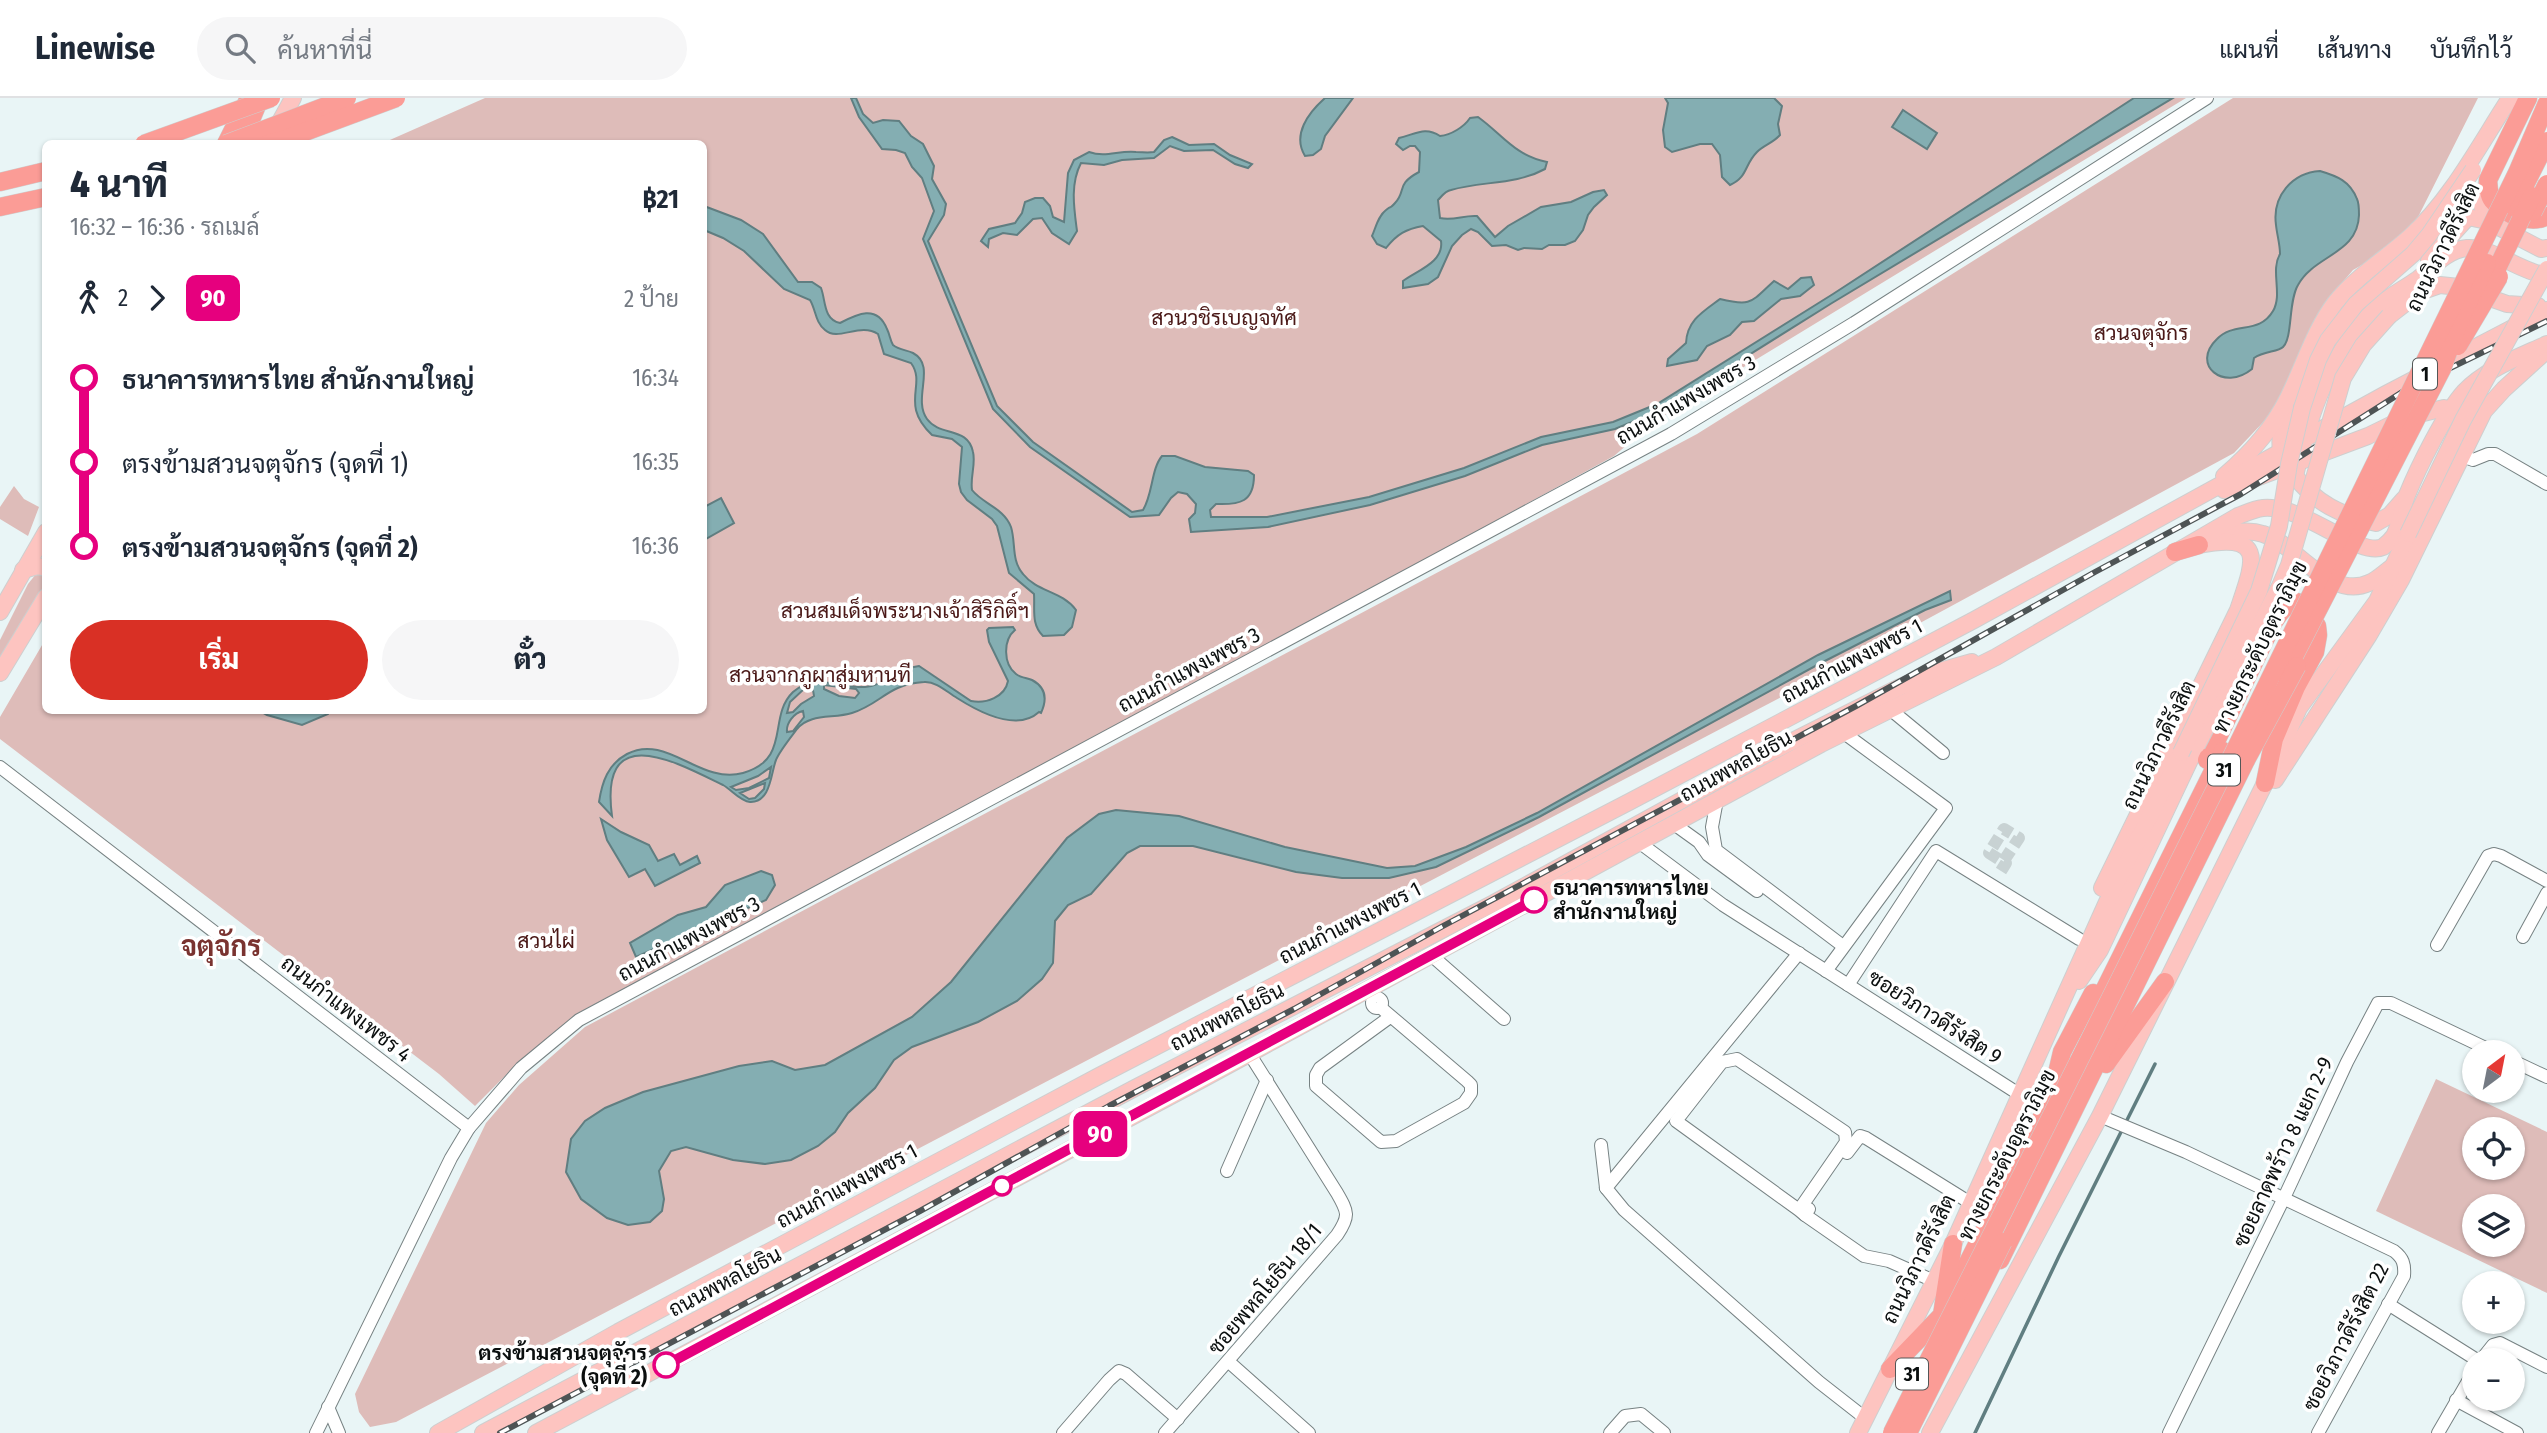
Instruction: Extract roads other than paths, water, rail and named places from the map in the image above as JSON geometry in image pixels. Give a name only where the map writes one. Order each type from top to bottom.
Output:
[{"type":"highway","points":[[237,140],[347,98]]},
{"type":"highway","points":[[283,140],[396,98]]},
{"type":"highway","points":[[2528,98],[2481,175],[2495,204],[2528,220],[2540,220],[2547,216]]},
{"type":"highway","points":[[228,140],[240,111],[261,99]]},
{"type":"highway","points":[[154,140],[261,99]]},
{"type":"highway","points":[[243,140],[261,99]]},
{"type":"highway","name":"ถนนวิภาวดีรังสิต","points":[[1883,1433],[2545,102]]},
{"type":"highway","name":"ทางยกระดับอุตราภิมุข","points":[[1892,1433],[2255,709],[2505,197],[2545,102]]},
{"type":"highway","name":"ทางยกระดับอุตราภิมุข","points":[[1910,1433],[2242,758],[2442,369],[2469,301],[2547,141]]},
{"type":"highway","name":"31","points":[[1910,1433],[1926,1407],[2077,1106],[2246,760],[2390,494],[2547,165]]},
{"type":"highway","points":[[0,182],[42,172]]},
{"type":"highway","points":[[2442,369],[2465,337],[2490,293],[2547,184]]},
{"type":"highway","points":[[0,207],[42,198]]},
{"type":"highway","points":[[2175,552],[2199,545]]},
{"type":"highway","points":[[2051,1099],[2062,1052],[2273,622],[2280,611],[2297,602],[2307,610],[2317,626],[2317,643],[2274,739],[2265,783]]},
{"type":"highway","points":[[2077,1106],[2165,982]]},
{"type":"highway","points":[[1890,1369],[1942,1315],[1953,1244]]},
{"type":"highway","points":[[1919,1433],[1926,1407]]},
{"type":"main road","points":[[270,140],[293,98]]},
{"type":"main road","points":[[309,140],[332,98]]},
{"type":"main road","points":[[2204,493],[2254,447],[2287,399],[2319,330],[2336,302],[2430,216],[2510,98]]},
{"type":"main road","name":"ถนนวิภาวดีรังสิต","points":[[1862,1426],[1953,1244],[2108,902],[2259,591],[2279,526],[2302,408],[2318,360],[2328,340],[2356,304],[2413,254],[2481,175],[2510,98]]},
{"type":"main road","points":[[2481,175],[2481,203],[2487,221]]},
{"type":"main road","points":[[2291,464],[2304,440],[2332,366],[2351,337],[2376,308],[2451,244],[2468,217],[2487,221],[2541,248],[2547,248]]},
{"type":"main road","points":[[2319,330],[2322,347],[2329,350],[2335,348],[2356,321],[2381,296],[2451,244],[2474,248],[2531,273],[2547,275]]},
{"type":"main road","name":"31","points":[[1930,1433],[2099,1116],[2265,783],[2299,708],[2377,601],[2463,420],[2547,269]]},
{"type":"main road","points":[[2062,1002],[2100,950],[2197,745],[2280,586],[2289,565],[2343,378],[2363,345],[2389,316],[2420,292],[2440,285],[2459,287],[2507,304],[2547,307]]},
{"type":"main road","name":"1","points":[[2304,440],[2547,307]]},
{"type":"main road","name":"ถนนพหลโยธิน","points":[[536,1433],[1250,1053],[1375,998],[1431,955],[1844,733],[1996,657],[2238,516],[2250,511],[2272,508],[2300,515],[2355,544],[2374,549],[2382,547],[2390,541],[2406,497],[2421,467],[2464,393],[2483,376],[2547,344]]},
{"type":"main road","points":[[2256,799],[2275,779],[2369,635],[2401,580],[2484,411],[2547,350]]},
{"type":"main road","points":[[2287,399],[2282,422],[2291,464],[2303,487],[2315,498],[2339,513],[2376,523],[2390,515],[2406,497]]},
{"type":"main road","points":[[2368,436],[2407,417],[2435,408],[2452,410],[2466,422],[2469,437],[2465,451]]},
{"type":"main road","points":[[2440,431],[2466,422],[2484,411]]},
{"type":"main road","points":[[2368,436],[2387,431],[2407,436],[2418,450],[2421,467]]},
{"type":"main road","name":"ถนนกำแพงเพชร 1","points":[[438,1433],[618,1332],[1087,1082],[1617,809],[1974,620],[2204,493],[2368,436]]},
{"type":"main road","points":[[2272,508],[2288,507],[2339,513]]},
{"type":"main road","points":[[2199,545],[2243,531],[2264,534],[2324,576],[2347,585],[2370,583],[2392,567]]},
{"type":"main road","points":[[2062,1002],[2069,967],[2079,939],[2238,610],[2252,568],[2251,555],[2242,544],[2231,540],[2199,545]]},
{"type":"main road","points":[[0,612],[23,570],[40,553]]},
{"type":"main road","points":[[23,570],[42,567]]},
{"type":"main road","points":[[2238,610],[2252,596],[2263,593],[2274,593],[2297,602]]},
{"type":"main road","points":[[0,673],[42,604]]},
{"type":"main road","name":"ถนนพหลโยธิน","points":[[484,1433],[1542,877],[1757,759],[1898,688],[1947,668],[1996,657]]},
{"type":"main road","points":[[1512,912],[1542,877]]},
{"type":"main road","points":[[799,1266],[853,1265]]},
{"type":"street","name":"ถนนกำแพงเพชร 3","points":[[316,1433],[445,1169],[469,1128],[521,1068],[579,1020],[1671,434],[1854,323],[2207,98]]},
{"type":"street","points":[[2465,451],[2473,460],[2496,454],[2547,484]]},
{"type":"street","points":[[1891,710],[1943,752]]},
{"type":"street","points":[[1826,971],[1946,808],[1844,733]]},
{"type":"street","name":"ถนนกำแพงเพชร 4","points":[[0,767],[469,1128]]},
{"type":"street","name":"ถนนกำแพงเพชร 4","points":[[0,774],[33,793]]},
{"type":"street","points":[[1717,800],[1713,836],[1716,850],[1841,949]]},
{"type":"street","points":[[1674,824],[1699,842],[1707,855],[1841,949]]},
{"type":"street","points":[[1699,842],[1708,844],[1713,836]]},
{"type":"street","name":"ซอยวิภาวดีรังสิต 9","points":[[1640,843],[1723,905],[2022,1096]]},
{"type":"street","points":[[1849,985],[1936,851],[2079,939]]},
{"type":"street","points":[[2437,945],[2488,856],[2501,856],[2547,881]]},
{"type":"street","points":[[2523,937],[2547,893]]},
{"type":"street","points":[[1606,1188],[1799,953]]},
{"type":"street","points":[[1431,955],[1504,1019]]},
{"type":"street","points":[[1375,998],[1390,1017],[1467,1081],[1471,1093],[1464,1103],[1396,1141],[1381,1142],[1316,1086],[1315,1079],[1320,1068],[1390,1017]]},
{"type":"street","name":"ซอยลาดพร้าว 8 แยก 2-9","points":[[2169,1433],[2378,1003],[2390,1003],[2469,1040]]},
{"type":"street","name":"ซอยพหลโยธิน 18/1","points":[[1165,1433],[1337,1235],[1347,1216],[1346,1208],[1250,1053]]},
{"type":"street","points":[[1802,1213],[1846,1142],[1845,1132],[1737,1059],[1722,1062],[1676,1121],[1802,1213],[1864,1256],[1889,1261],[1934,1281]]},
{"type":"street","points":[[2525,1067],[2547,1077]]},
{"type":"street","points":[[1227,1171],[1267,1080]]},
{"type":"street","name":"ซอยวิภาวดีรังสิต 22","points":[[2099,1116],[2284,1198],[2401,1256],[2405,1265],[2404,1276],[2318,1433]]},
{"type":"street","points":[[1802,1213],[1860,1136],[1972,1204]]},
{"type":"street","points":[[1601,1145],[1606,1188],[1634,1219],[1819,1382],[1862,1426]]},
{"type":"street","points":[[2388,1304],[2462,1350]]},
{"type":"street","points":[[2490,1348],[2500,1343],[2510,1348]]},
{"type":"street","points":[[2525,1356],[2547,1367]]},
{"type":"street","points":[[1229,1362],[1310,1433]]},
{"type":"street","points":[[1070,1431],[1119,1371],[1178,1419]]},
{"type":"street","points":[[2438,1433],[2462,1390]]},
{"type":"street","points":[[2456,1400],[2517,1433]]},
{"type":"street","points":[[328,1407],[339,1433]]},
{"type":"street","points":[[1610,1433],[1625,1416],[1641,1414],[1664,1433]]},
{"type":"water","points":[[851,98],[856,98],[863,114],[873,123],[883,120],[899,121],[911,136],[923,144],[934,166],[932,179],[946,204],[944,215],[928,241],[997,406],[1033,442],[1132,512],[1143,510],[1158,461],[1162,456],[1175,456],[1205,467],[1248,471],[1254,475],[1251,491],[1244,500],[1232,504],[1216,504],[1210,510],[1211,517],[1267,517],[1369,497],[1464,468],[1541,437],[1613,422],[1657,404],[1833,294],[2134,98],[2173,98],[1832,303],[1661,410],[1615,429],[1542,445],[1465,476],[1370,505],[1268,527],[1191,532],[1189,519],[1195,513],[1196,504],[1187,494],[1178,492],[1159,515],[1130,517],[1030,447],[993,409],[923,239],[934,211],[922,178],[905,153],[882,149],[859,117]]},
{"type":"water","points":[[1325,98],[1353,98],[1325,136],[1321,149],[1313,155],[1305,156],[1301,148],[1301,132],[1308,117]]},
{"type":"water","points":[[1665,98],[1774,98],[1782,106],[1778,124],[1780,135],[1757,152],[1740,178],[1730,185],[1722,177],[1720,155],[1712,144],[1700,144],[1672,152],[1665,147],[1663,130],[1668,103]]},
{"type":"water","points":[[1903,110],[1937,133],[1927,149],[1892,127]]},
{"type":"water","points":[[1478,117],[1526,155],[1547,162],[1545,169],[1522,178],[1447,191],[1438,200],[1440,218],[1477,216],[1495,237],[1508,226],[1541,207],[1571,202],[1604,190],[1607,195],[1588,215],[1583,230],[1575,241],[1565,245],[1549,245],[1542,249],[1518,250],[1506,245],[1492,246],[1471,229],[1452,246],[1438,277],[1428,284],[1403,288],[1403,281],[1434,260],[1441,248],[1441,241],[1423,226],[1402,233],[1386,248],[1377,244],[1372,236],[1381,215],[1398,198],[1407,180],[1419,172],[1420,152],[1415,146],[1403,150],[1396,144],[1399,138],[1420,132],[1440,136],[1448,134],[1470,118]]},
{"type":"water","points":[[1172,137],[1189,145],[1214,144],[1230,155],[1252,164],[1248,168],[1235,164],[1213,150],[1184,151],[1170,146],[1154,158],[1122,160],[1104,165],[1081,163],[1074,188],[1077,231],[1069,244],[1052,233],[1042,218],[1033,219],[1017,235],[1003,233],[989,239],[988,247],[981,241],[989,229],[1015,223],[1025,202],[1035,198],[1043,198],[1050,206],[1053,217],[1064,222],[1068,173],[1074,160],[1089,152],[1154,152],[1164,140]]},
{"type":"water","points":[[2320,171],[2342,180],[2351,188],[2359,206],[2357,228],[2343,246],[2314,267],[2298,285],[2283,347],[2254,358],[2252,369],[2241,375],[2231,378],[2214,372],[2207,358],[2217,339],[2231,330],[2261,323],[2273,311],[2277,297],[2276,268],[2280,254],[2276,225],[2277,205],[2293,181]]},
{"type":"water","points":[[707,207],[741,220],[763,234],[798,282],[812,282],[821,288],[828,314],[835,321],[840,323],[866,313],[878,316],[883,321],[893,345],[913,353],[920,359],[924,374],[923,411],[933,425],[966,438],[970,444],[974,457],[972,490],[1008,521],[1019,569],[1035,585],[1064,599],[1076,610],[1072,627],[1064,635],[1043,636],[1039,631],[1034,616],[1034,594],[1009,573],[997,526],[961,492],[959,484],[962,447],[952,439],[932,435],[922,424],[915,404],[916,379],[911,363],[884,354],[878,334],[871,331],[836,334],[825,330],[819,323],[810,300],[784,289],[744,251],[707,231]]},
{"type":"water","points":[[1811,277],[1814,285],[1800,296],[1781,299],[1754,321],[1742,322],[1730,335],[1707,346],[1697,360],[1667,366],[1668,359],[1686,343],[1693,322],[1720,299],[1739,303],[1750,301],[1774,281],[1788,289],[1801,278]]},
{"type":"water","points":[[721,498],[734,523],[707,538],[707,505]]},
{"type":"water","points":[[1950,591],[1951,600],[1925,610],[1819,664],[1539,817],[1436,867],[1389,878],[1342,878],[1296,872],[1193,846],[1140,846],[1127,853],[1091,894],[1068,905],[1055,921],[1053,963],[1042,979],[1017,1001],[978,1022],[912,1047],[894,1060],[875,1088],[848,1113],[835,1132],[818,1146],[791,1160],[765,1164],[733,1160],[686,1147],[671,1151],[659,1171],[664,1199],[662,1211],[650,1222],[628,1225],[607,1218],[581,1199],[566,1172],[571,1139],[585,1121],[605,1108],[643,1092],[739,1066],[772,1061],[795,1070],[825,1065],[912,1017],[951,982],[1067,838],[1099,814],[1116,810],[1179,816],[1285,847],[1387,868],[1415,866],[1466,847],[1537,813],[1818,655]]},
{"type":"water","points":[[1013,627],[1015,630],[1008,640],[1007,658],[1016,674],[1041,687],[1045,699],[1041,713],[1020,720],[998,718],[976,709],[933,683],[902,686],[852,713],[815,718],[802,724],[780,753],[769,786],[757,801],[743,800],[723,785],[684,766],[645,755],[629,758],[617,767],[611,786],[612,816],[599,802],[604,781],[615,763],[627,754],[642,749],[670,754],[698,767],[727,775],[758,767],[768,758],[773,748],[785,702],[793,692],[810,683],[872,686],[919,666],[971,701],[994,698],[1003,691],[1008,681],[989,642],[989,628]],"holes":[[[824,685],[856,689],[859,693],[855,698],[839,696],[824,689]],[[805,688],[813,690],[814,696],[793,712],[787,713],[790,702]],[[803,711],[804,717],[793,731],[787,732],[789,722]],[[771,767],[769,778],[749,788],[736,790],[731,787],[758,776]],[[765,783],[764,789],[755,798],[749,799],[740,793]]]},
{"type":"water","points":[[265,714],[328,714],[302,725]]},
{"type":"water","points":[[601,819],[649,845],[658,861],[674,854],[680,865],[697,856],[700,863],[655,886],[645,869],[629,877],[607,840]]},
{"type":"water","points":[[761,871],[772,875],[775,885],[766,900],[636,957],[630,943],[678,915],[706,907],[725,885]]},
{"type":"waterway","points":[[1975,1433],[2059,1256],[2155,1064]]},
{"type":"tunnel","points":[[2001,871],[2006,863],[2003,862],[1989,853],[2004,829],[2019,838],[2003,862]]},
{"type":"railway","points":[[500,1433],[920,1211],[1109,1106],[1856,706],[2241,494],[2407,389],[2547,321]]},
{"type":"place","name":"ธนาคารทหารไทย สำนักงานใหญ่","points":[[1534,900]]},
{"type":"place","name":"ตรงข้ามสวนจตุจักร (จุดที่ 2)","points":[[666,1365]]},
{"type":"district","name":"จตุจักร","points":[[221,946]]},
{"type":"park label","name":"สวนวชิรเบญจทัศ","points":[[1224,318]]},
{"type":"park label","name":"สวนจตุจักร","points":[[2141,333]]},
{"type":"park label","name":"สวนสมเด็จพระนางเจ้าสิริกิติ์ฯ","points":[[905,611]]},
{"type":"park label","name":"สวนจากภูผาสู่มหานที","points":[[820,675]]},
{"type":"park label","name":"สวนไผ่","points":[[546,941]]}]
